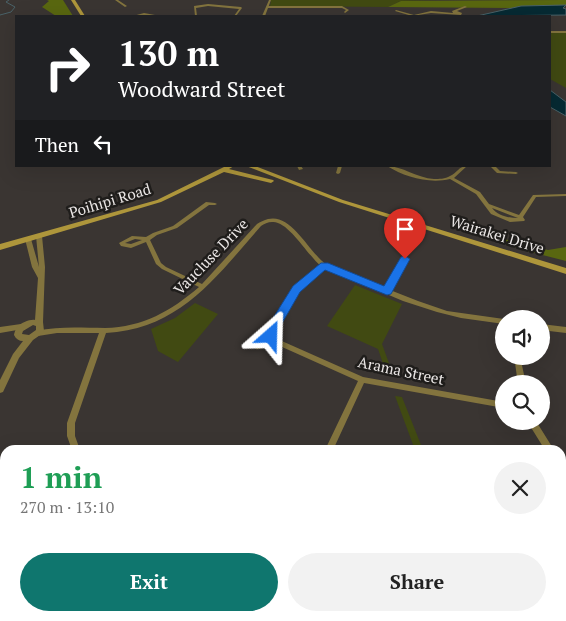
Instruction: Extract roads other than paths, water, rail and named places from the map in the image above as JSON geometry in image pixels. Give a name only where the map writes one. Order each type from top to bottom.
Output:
[{"type":"main road","points":[[73,0],[82,15]]},
{"type":"main road","name":"Poihipi Road","points":[[0,247],[159,201],[229,167]]},
{"type":"main road","name":"Wairakei Drive","points":[[252,167],[310,190],[566,271]]},
{"type":"main road","points":[[223,170],[310,190]]},
{"type":"street","points":[[116,0],[126,6]]},
{"type":"street","points":[[263,15],[270,0]]},
{"type":"street","points":[[196,15],[195,8],[206,5],[241,8],[236,15]]},
{"type":"street","points":[[267,7],[342,7],[348,10],[345,12]]},
{"type":"street","points":[[418,15],[428,12],[455,12],[455,9],[466,7]]},
{"type":"street","points":[[396,11],[410,15]]},
{"type":"street","points":[[551,32],[566,32]]},
{"type":"street","points":[[338,173],[340,167]]},
{"type":"street","points":[[392,167],[428,179],[451,178],[478,193],[490,210],[498,216],[519,222],[522,220],[520,216],[535,196],[566,195]]},
{"type":"street","points":[[451,178],[464,167]]},
{"type":"street","points":[[493,167],[500,172],[516,174]]},
{"type":"street","points":[[199,210],[175,227],[147,239],[159,264],[202,286]]},
{"type":"street","name":"Vaucluse Drive","points":[[39,327],[55,330],[103,331],[132,328],[164,317],[186,302],[259,225],[268,220],[279,220],[290,226],[309,253],[324,266]]},
{"type":"street","points":[[0,389],[16,356],[39,327],[42,266],[39,236]]},
{"type":"street","points":[[28,239],[35,267],[41,277]]},
{"type":"street","points":[[387,291],[405,259]]},
{"type":"street","points":[[258,347],[271,336],[271,331],[296,289],[324,266],[446,313],[495,321]]},
{"type":"street","points":[[16,356],[22,330],[39,308]]},
{"type":"street","points":[[2,330],[22,330],[39,327]]},
{"type":"street","points":[[550,328],[566,330]]},
{"type":"street","points":[[22,330],[30,338]]},
{"type":"street","points":[[74,445],[71,436],[71,423],[103,331]]},
{"type":"street","name":"Arama Street","points":[[271,336],[281,344],[362,380],[495,403]]},
{"type":"street","points":[[331,445],[362,380]]},
{"type":"street","points":[[537,430],[547,445]]},
{"type":"water","points":[[566,5],[563,8],[566,9],[566,15],[481,15],[521,6]]},
{"type":"water","points":[[551,91],[566,102],[566,116],[551,108]]},
{"type":"waterway","points":[[0,15],[11,12],[15,7],[6,2],[9,0]]}]
